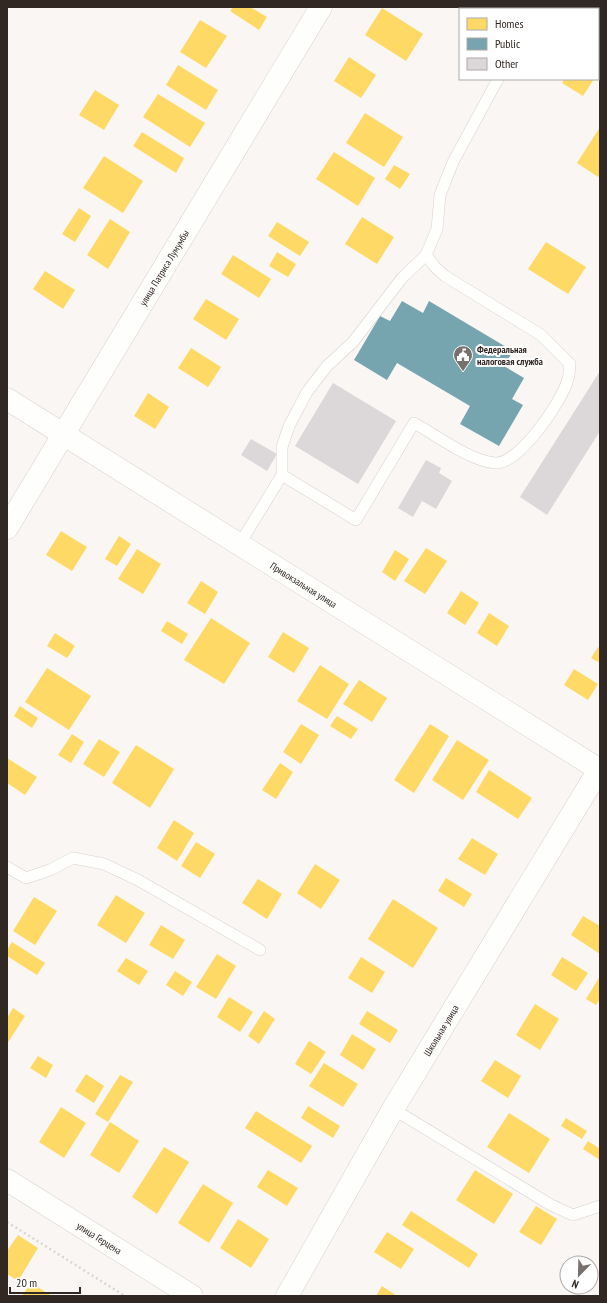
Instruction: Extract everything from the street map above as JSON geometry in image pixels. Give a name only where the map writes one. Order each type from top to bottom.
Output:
[{"type":"street","name":"улица Патриса Лумумбы","points":[[7,528],[321,7]]},
{"type":"street","name":"Привокзальная улица","points":[[7,399],[600,769]]},
{"type":"street","name":"Школьная улица","points":[[287,1296],[392,1109],[600,769]]},
{"type":"street","name":"улица Герцена","points":[[7,1180],[192,1296]]},
{"type":"lane","points":[[239,545],[282,475],[282,447],[289,426],[307,392],[327,366],[353,342],[402,278],[426,255],[436,229],[440,195],[453,162],[497,80]]},
{"type":"lane","points":[[282,475],[356,520],[414,423],[483,461],[497,464],[515,454],[538,432],[554,408],[568,378],[570,364],[541,335],[446,276],[435,267],[426,255]]},
{"type":"lane","points":[[7,867],[26,878],[50,870],[73,858],[104,864],[138,880],[260,950]]},
{"type":"lane","points":[[392,1109],[551,1205],[573,1215],[600,1206]]},
{"type":"path","points":[[7,1222],[125,1296]]},
{"type":"building: Homes","points":[[233,7],[250,7],[267,17],[259,30],[230,11]]},
{"type":"building: Homes","points":[[509,7],[510,8],[486,8]]},
{"type":"building: Homes","points":[[382,8],[423,34],[406,61],[365,35]]},
{"type":"building: Homes","points":[[200,20],[227,36],[206,68],[180,52]]},
{"type":"building: Homes","points":[[349,57],[376,75],[361,98],[334,81]]},
{"type":"building: Homes","points":[[178,65],[218,90],[206,110],[166,85]]},
{"type":"building: Homes","points":[[564,80],[593,80],[583,96],[562,83]]},
{"type":"building: Homes","points":[[95,90],[119,105],[104,130],[79,115]]},
{"type":"building: Homes","points":[[158,94],[205,123],[190,147],[143,117]]},
{"type":"building: Homes","points":[[365,113],[403,137],[384,167],[346,143]]},
{"type":"building: Homes","points":[[600,127],[600,173],[598,177],[577,163]]},
{"type":"building: Homes","points":[[142,132],[184,158],[176,173],[133,146]]},
{"type":"building: Homes","points":[[334,152],[375,178],[358,206],[316,179]]},
{"type":"building: Homes","points":[[104,156],[143,181],[123,213],[83,188]]},
{"type":"building: Homes","points":[[394,165],[410,174],[400,189],[385,179]]},
{"type":"building: Homes","points":[[79,208],[91,216],[75,242],[62,234]]},
{"type":"building: Homes","points":[[362,217],[394,237],[377,264],[345,244]]},
{"type":"building: Homes","points":[[110,219],[130,232],[108,269],[87,255]]},
{"type":"building: Homes","points":[[277,222],[309,242],[300,256],[268,236]]},
{"type":"building: Homes","points":[[546,242],[586,267],[568,294],[528,269]]},
{"type":"building: Homes","points":[[277,252],[296,264],[288,277],[269,266]]},
{"type":"building: Homes","points":[[233,255],[271,279],[259,298],[221,274]]},
{"type":"building: Homes","points":[[45,271],[75,290],[63,309],[33,289]]},
{"type":"building: Homes","points":[[206,299],[239,319],[226,340],[193,319]]},
{"type":"building: Homes","points":[[191,348],[221,367],[208,387],[178,368]]},
{"type":"building: Homes","points":[[148,393],[169,407],[155,429],[134,416]]},
{"type":"building: Homes","points":[[61,531],[87,547],[72,571],[46,555]]},
{"type":"building: Homes","points":[[119,536],[131,544],[117,566],[105,559]]},
{"type":"building: Homes","points":[[426,548],[447,561],[425,594],[404,581]]},
{"type":"building: Homes","points":[[137,549],[161,564],[143,594],[118,579]]},
{"type":"building: Homes","points":[[395,550],[409,559],[395,581],[382,572]]},
{"type":"building: Homes","points":[[201,581],[218,592],[205,614],[187,603]]},
{"type":"building: Homes","points":[[461,591],[479,603],[465,625],[447,613]]},
{"type":"building: Homes","points":[[489,613],[509,626],[497,646],[477,633]]},
{"type":"building: Homes","points":[[211,618],[250,643],[224,684],[184,660]]},
{"type":"building: Homes","points":[[167,621],[188,634],[182,644],[161,631]]},
{"type":"building: Homes","points":[[283,632],[309,648],[294,673],[268,657]]},
{"type":"building: Homes","points":[[55,633],[75,646],[67,658],[47,646]]},
{"type":"building: Homes","points":[[598,647],[600,649],[600,663],[591,658]]},
{"type":"building: Homes","points":[[320,665],[349,684],[327,719],[297,701]]},
{"type":"building: Homes","points":[[47,668],[91,696],[69,730],[25,702]]},
{"type":"building: Homes","points":[[574,669],[598,684],[588,700],[564,685]]},
{"type":"building: Homes","points":[[359,680],[387,698],[372,722],[343,704]]},
{"type":"building: Homes","points":[[20,706],[38,718],[32,728],[14,716]]},
{"type":"building: Homes","points":[[337,716],[358,729],[351,739],[330,726]]},
{"type":"building: Homes","points":[[301,724],[319,735],[301,764],[283,752]]},
{"type":"building: Homes","points":[[430,724],[449,736],[414,793],[394,780]]},
{"type":"building: Homes","points":[[72,734],[84,742],[71,763],[58,755]]},
{"type":"building: Homes","points":[[99,739],[120,752],[104,777],[83,764]]},
{"type":"building: Homes","points":[[457,740],[489,760],[463,800],[432,780]]},
{"type":"building: Homes","points":[[136,745],[174,769],[150,808],[112,783]]},
{"type":"building: Homes","points":[[7,758],[37,777],[25,795],[7,783]]},
{"type":"building: Homes","points":[[280,763],[293,772],[276,799],[262,790]]},
{"type":"building: Homes","points":[[489,770],[532,798],[518,819],[476,792]]},
{"type":"building: Homes","points":[[174,820],[194,833],[177,861],[157,848]]},
{"type":"building: Homes","points":[[472,838],[498,854],[485,875],[458,859]]},
{"type":"building: Homes","points":[[196,842],[215,854],[200,878],[181,866]]},
{"type":"building: Homes","points":[[315,864],[340,880],[321,909],[297,893]]},
{"type":"building: Homes","points":[[446,878],[472,894],[464,907],[438,891]]},
{"type":"building: Homes","points":[[258,879],[282,894],[267,919],[242,903]]},
{"type":"building: Homes","points":[[116,895],[145,913],[126,943],[97,925]]},
{"type":"building: Homes","points":[[34,897],[57,911],[35,945],[13,931]]},
{"type":"building: Homes","points":[[393,899],[438,928],[413,968],[368,939]]},
{"type":"building: Homes","points":[[583,916],[600,926],[600,954],[571,935]]},
{"type":"building: Homes","points":[[161,925],[185,940],[173,959],[149,945]]},
{"type":"building: Homes","points":[[12,942],[45,963],[37,975],[7,956],[7,950]]},
{"type":"building: Homes","points":[[217,954],[236,966],[216,999],[196,987]]},
{"type":"building: Homes","points":[[361,957],[385,972],[372,993],[348,978]]},
{"type":"building: Homes","points":[[562,957],[588,973],[576,991],[551,975]]},
{"type":"building: Homes","points":[[126,958],[148,971],[139,985],[117,971]]},
{"type":"building: Homes","points":[[175,971],[192,982],[183,996],[166,985]]},
{"type":"building: Homes","points":[[600,976],[600,999],[596,1005],[586,999]]},
{"type":"building: Homes","points":[[229,997],[253,1012],[240,1032],[217,1017]]},
{"type":"building: Homes","points":[[535,1004],[559,1019],[540,1050],[516,1035]]},
{"type":"building: Homes","points":[[13,1008],[25,1016],[7,1044],[7,1018]]},
{"type":"building: Homes","points":[[264,1011],[275,1019],[259,1044],[248,1036]]},
{"type":"building: Homes","points":[[367,1011],[398,1030],[390,1043],[359,1024]]},
{"type":"building: Homes","points":[[352,1034],[376,1049],[363,1070],[340,1055]]},
{"type":"building: Homes","points":[[309,1041],[326,1052],[311,1074],[295,1064]]},
{"type":"building: Homes","points":[[38,1056],[53,1065],[46,1078],[30,1068]]},
{"type":"building: Homes","points":[[495,1060],[521,1076],[508,1098],[481,1081]]},
{"type":"building: Homes","points":[[324,1063],[358,1084],[343,1107],[309,1086]]},
{"type":"building: Homes","points":[[86,1074],[104,1086],[94,1103],[75,1091]]},
{"type":"building: Homes","points":[[120,1075],[133,1082],[108,1122],[95,1114]]},
{"type":"building: Homes","points":[[308,1106],[340,1126],[333,1138],[301,1118]]},
{"type":"building: Homes","points":[[61,1107],[86,1123],[64,1158],[39,1142]]},
{"type":"building: Homes","points":[[256,1111],[312,1146],[301,1163],[245,1128]]},
{"type":"building: Homes","points":[[509,1113],[550,1139],[529,1173],[487,1147]]},
{"type":"building: Homes","points":[[566,1118],[587,1131],[582,1139],[561,1126]]},
{"type":"building: Homes","points":[[110,1122],[139,1141],[119,1173],[90,1155]]},
{"type":"building: Homes","points":[[588,1141],[600,1149],[600,1160],[583,1149]]},
{"type":"building: Homes","points":[[164,1147],[189,1162],[157,1214],[132,1197]]},
{"type":"building: Homes","points":[[268,1170],[298,1188],[287,1206],[257,1187]]},
{"type":"building: Homes","points":[[475,1170],[513,1194],[494,1224],[456,1200]]},
{"type":"building: Homes","points":[[203,1184],[233,1203],[209,1243],[178,1223]]},
{"type":"building: Homes","points":[[536,1206],[557,1219],[541,1245],[519,1232]]},
{"type":"building: Homes","points":[[411,1211],[478,1254],[469,1268],[402,1225]]},
{"type":"building: Homes","points":[[238,1219],[269,1239],[251,1268],[220,1248]]},
{"type":"building: Homes","points":[[387,1232],[414,1249],[401,1269],[374,1252]]},
{"type":"building: Homes","points":[[18,1235],[38,1248],[18,1281],[7,1274],[7,1251]]},
{"type":"building: Homes","points":[[31,1283],[52,1296],[22,1296]]},
{"type":"building: Homes","points":[[382,1286],[397,1296],[376,1296]]},
{"type":"building: Public","name":"Федеральная налоговая служба","points":[[402,301],[423,313],[429,301],[513,351],[504,366],[524,378],[512,399],[523,405],[499,446],[460,424],[470,406],[397,363],[387,380],[354,360],[380,316],[390,321]]},
{"type":"building: Other","points":[[600,371],[600,431],[547,515],[520,497]]},
{"type":"building: Other","points":[[333,383],[396,421],[358,484],[295,446]]},
{"type":"building: Other","points":[[251,439],[277,454],[267,471],[241,455]]},
{"type":"building: Other","points":[[426,460],[441,468],[439,473],[452,481],[436,509],[422,501],[413,517],[398,508]]},
{"type":"place","name":"Федеральная налоговая служба","points":[[463,372]]}]
